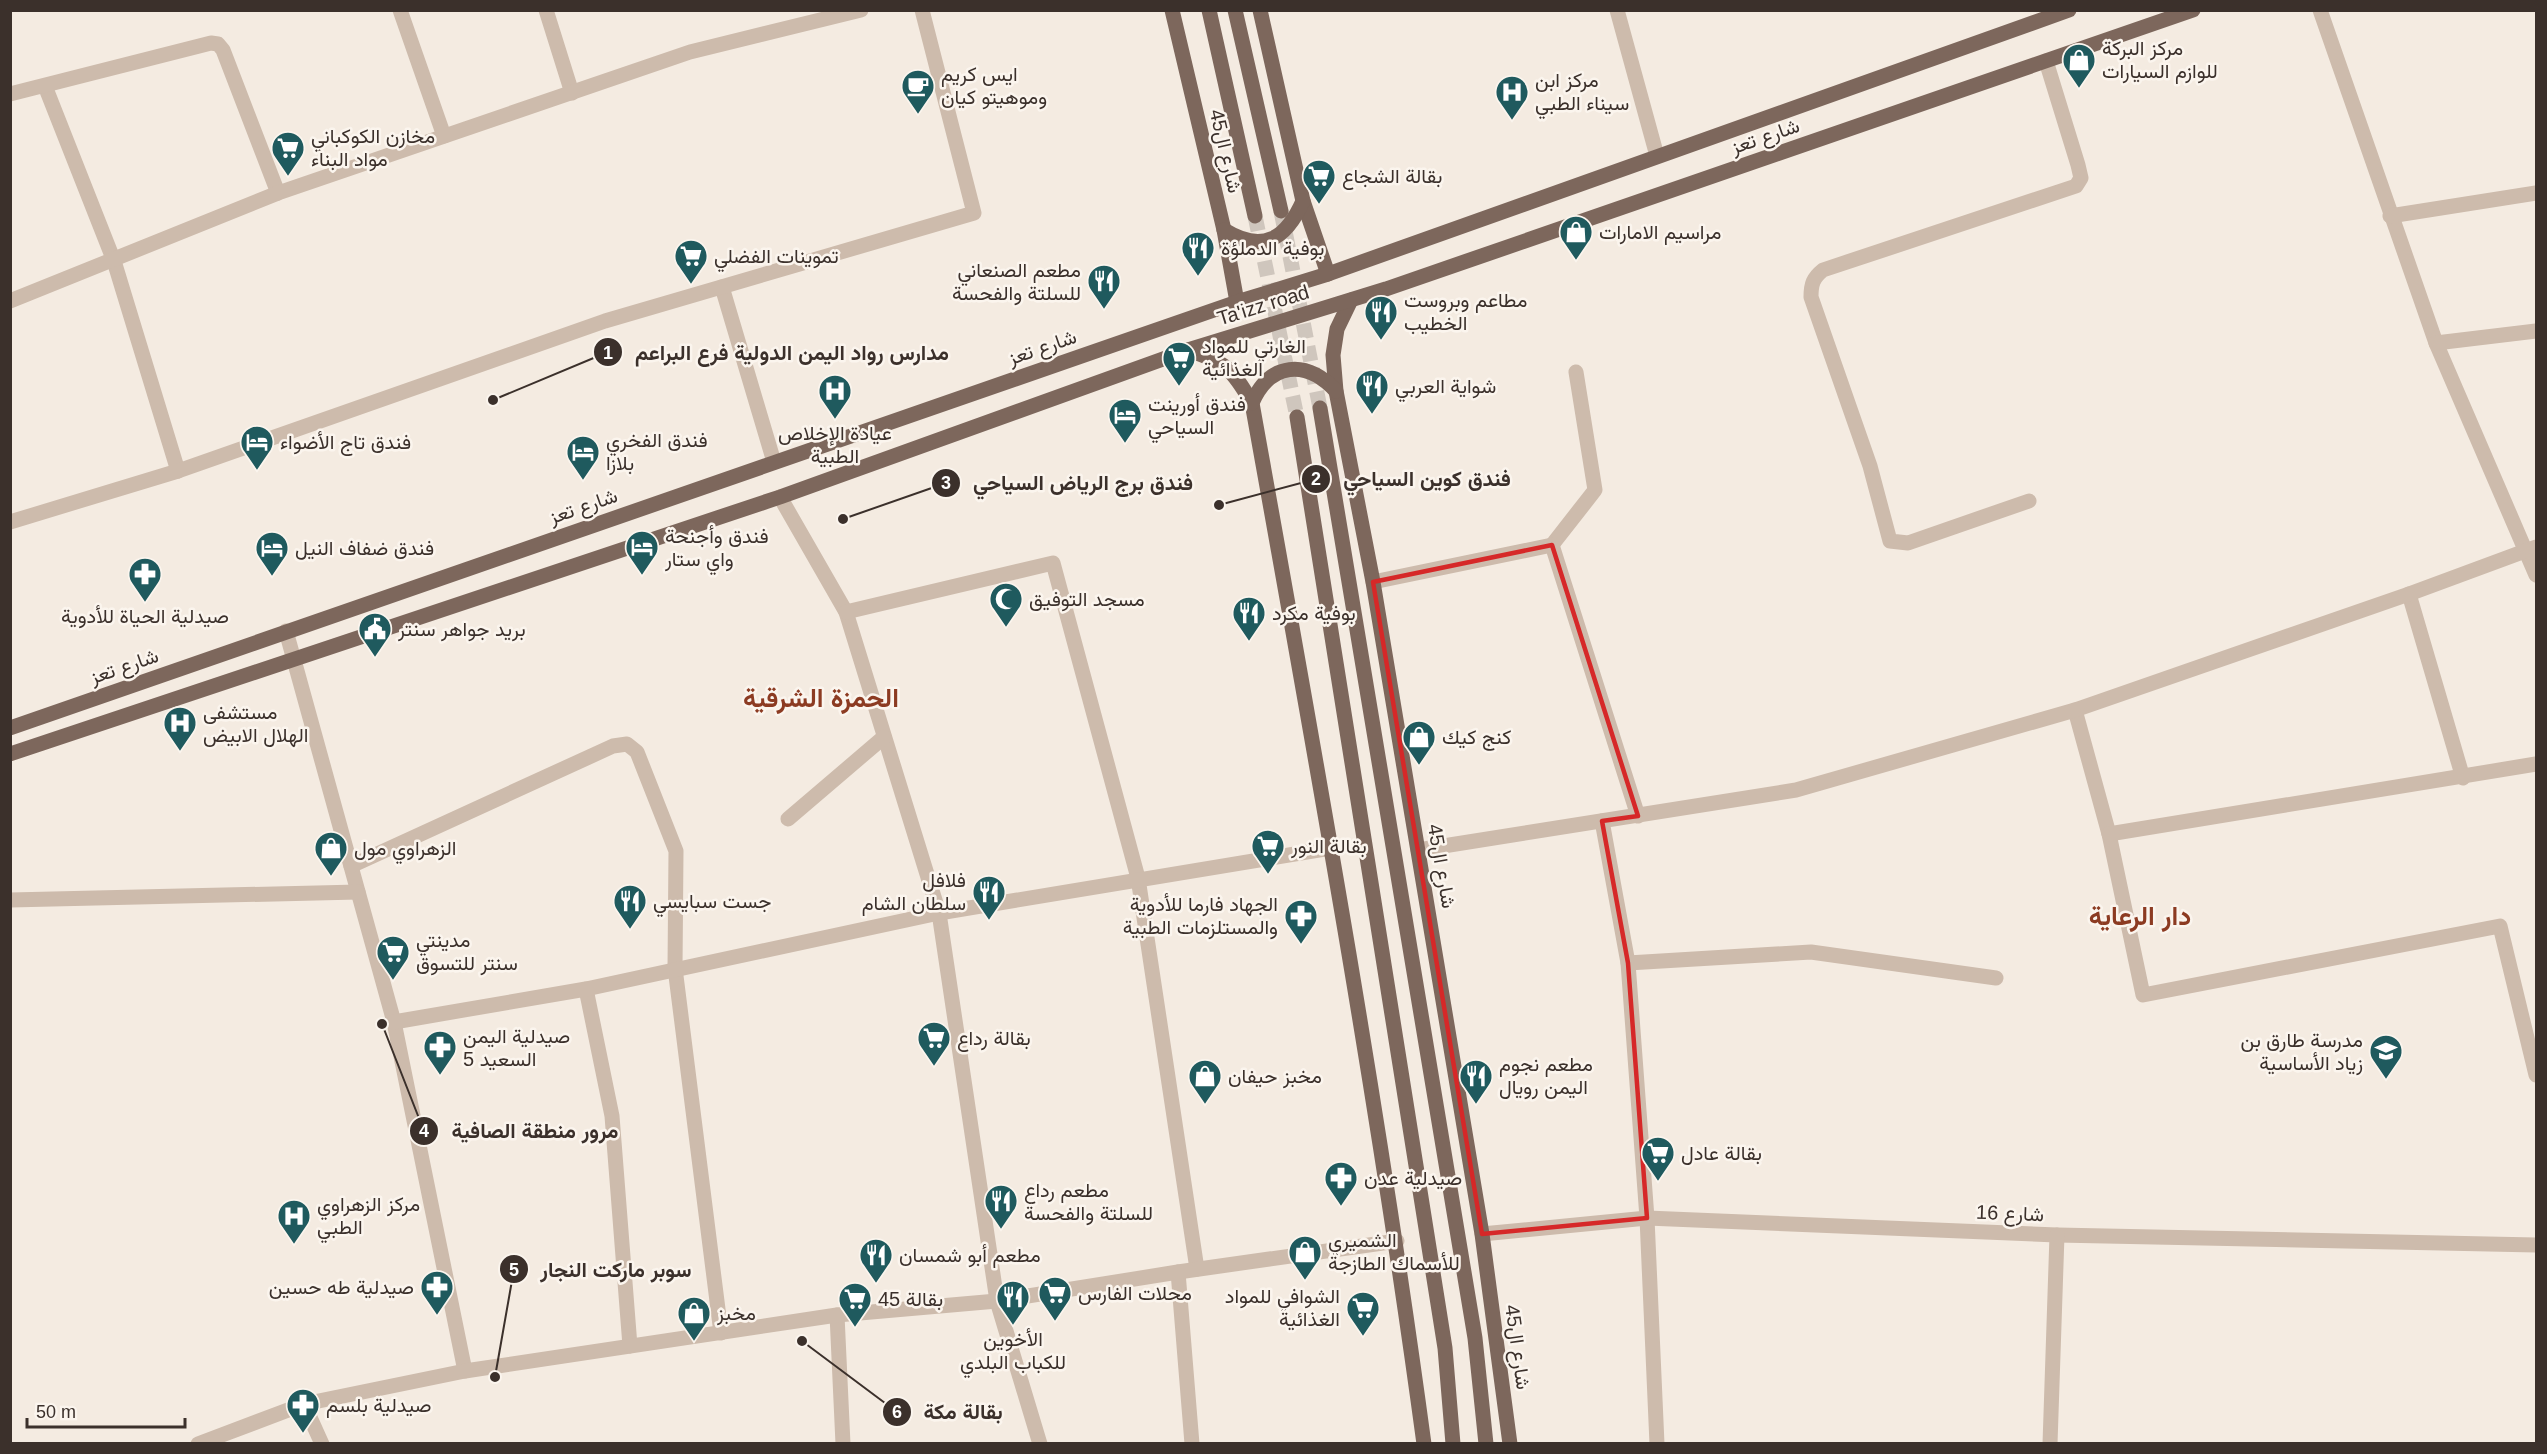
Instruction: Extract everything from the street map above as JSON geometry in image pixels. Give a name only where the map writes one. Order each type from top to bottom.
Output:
[{"type":"main road","name":"شارع ال45","points":[[1172,10],[1224,230],[1237,302]]},
{"type":"main road","name":"شارع ال45","points":[[1209,10],[1255,216]]},
{"type":"main road","name":"شارع ال45","points":[[1235,10],[1281,211]]},
{"type":"main road","points":[[1260,10],[1303,201],[1328,274]]},
{"type":"main road","name":"شارع تعز","points":[[1328,274],[2069,10]]},
{"type":"main road","name":"شارع تعز","points":[[1351,300],[2193,10]]},
{"type":"main road","points":[[1224,230],[1237,238],[1252,242],[1268,240],[1282,233],[1293,222],[1303,201]]},
{"type":"main road","name":"Ta'izz road","points":[[1237,302],[1328,274]]},
{"type":"main road","name":"شارع ال45","points":[[1351,300],[1337,329],[1333,355],[1336,390],[1372,582],[1482,1234],[1510,1443]]},
{"type":"main road","name":"Ta'izz road","points":[[1188,350],[1351,300]]},
{"type":"main road","name":"شارع تعز","points":[[10,728],[1237,302]]},
{"type":"main road","points":[[10,754],[780,497],[1188,350],[1219,360],[1239,380],[1252,403],[1331,848],[1397,1241],[1424,1443]]},
{"type":"main road","points":[[1252,403],[1259,388],[1272,376],[1289,369],[1307,370],[1323,378],[1336,390]]},
{"type":"main road","points":[[1320,408],[1475,1338],[1486,1443]]},
{"type":"main road","points":[[1297,417],[1445,1348],[1453,1443]]},
{"type":"street","points":[[400,10],[444,136]]},
{"type":"street","points":[[546,10],[572,93]]},
{"type":"street","points":[[10,301],[278,193],[444,136],[690,52],[861,10]]},
{"type":"street","points":[[10,522],[178,471],[605,321],[974,213],[922,10]]},
{"type":"street","points":[[1617,10],[1657,156]]},
{"type":"street","points":[[2320,10],[2436,343],[2531,548],[2536,575]]},
{"type":"street","points":[[10,94],[210,43],[218,44],[223,50],[278,193]]},
{"type":"street","points":[[2029,501],[1908,543],[1890,541],[1870,466],[1811,297],[1811,287],[1815,276],[1822,270],[2076,186],[2081,178],[2078,165],[2046,61]]},
{"type":"street","points":[[45,86],[114,261],[178,471]]},
{"type":"street","points":[[2390,216],[2536,193]]},
{"type":"street","points":[[722,287],[774,462]]},
{"type":"street","points":[[2436,343],[2536,331]]},
{"type":"street","points":[[1372,582],[1552,545],[1595,490],[1576,372]]},
{"type":"street","points":[[780,497],[846,612],[939,913],[997,1301],[1040,1443]]},
{"type":"street","points":[[1552,545],[1638,816]]},
{"type":"street","points":[[1418,850],[1796,790],[2075,710],[2409,594],[2531,548]]},
{"type":"street","points":[[846,612],[1053,563],[1138,878],[1197,1269]]},
{"type":"street","points":[[2409,594],[2463,778]]},
{"type":"street","points":[[286,632],[394,1022],[465,1371]]},
{"type":"street","points":[[2075,710],[2109,834],[2143,995],[2500,926],[2536,1076]]},
{"type":"street","points":[[788,819],[884,737]]},
{"type":"street","points":[[351,866],[613,746],[627,744],[637,752],[676,851],[675,968],[721,1333]]},
{"type":"street","points":[[2109,834],[2536,765]]},
{"type":"street","points":[[1602,821],[1628,963],[1647,1218],[1657,1443]]},
{"type":"street","points":[[394,1022],[586,989],[939,913],[1138,878],[1331,848]]},
{"type":"street","points":[[10,900],[358,892]]},
{"type":"street","points":[[1628,963],[1811,952],[1996,978]]},
{"type":"street","points":[[586,989],[612,1116],[630,1346]]},
{"type":"street","name":"شارع 16","points":[[1482,1234],[1647,1218],[2057,1235],[2536,1245]]},
{"type":"street","points":[[2050,1443],[2057,1235]]},
{"type":"street","points":[[198,1443],[304,1404],[465,1371],[837,1315],[997,1301],[1197,1269],[1397,1241]]},
{"type":"street","points":[[1178,1272],[1192,1443]]},
{"type":"street","points":[[837,1315],[843,1443]]},
{"type":"street","points":[[304,1404],[322,1443]]},
{"type":"highlighted area","points":[[1552,545],[1638,816],[1602,821],[1628,963],[1647,1218],[1482,1234],[1373,582]]},
{"type":"tunnel","points":[[1281,211],[1320,408]]},
{"type":"tunnel","points":[[1255,216],[1297,417]]},
{"type":"place","name":"مركز البركة للوازم السيارات","points":[[2079,89]]},
{"type":"place","name":"ايس كريم وموهيتو كيان","points":[[918,115]]},
{"type":"place","name":"مركز ابن سيناء الطبي","points":[[1512,121]]},
{"type":"place","name":"مخازن الكوكباني مواد البناء","points":[[288,177]]},
{"type":"place","name":"بقالة الشجاع","points":[[1319,205]]},
{"type":"place","name":"مراسيم الامارات","points":[[1576,261]]},
{"type":"place","name":"بوفية الدملؤة","points":[[1198,277]]},
{"type":"place","name":"تموينات الفضلي","points":[[691,285]]},
{"type":"place","name":"مطعم الصنعاني للسلتة والفحسة","points":[[1104,310]]},
{"type":"place","name":"مطاعم وبروست الخطيب","points":[[1381,341]]},
{"type":"place","name":"الغارتي للمواد الغذائية","points":[[1179,387]]},
{"type":"place","name":"مدارس رواد اليمن الدولية فرع البراعم","points":[[493,400]]},
{"type":"place","name":"شواية العربي","points":[[1372,415]]},
{"type":"place","name":"عيادة الإخلاص الطبية","points":[[835,420]]},
{"type":"place","name":"فندق أورينت السياحي","points":[[1125,444]]},
{"type":"place","name":"فندق تاج الأضواء","points":[[257,471]]},
{"type":"place","name":"فندق الفخري بلازا","points":[[583,481]]},
{"type":"place","name":"فندق كوين السياحي","points":[[1219,505]]},
{"type":"place","name":"فندق برج الرياض السياحي","points":[[843,519]]},
{"type":"place","name":"فندق وأجنحة واي ستار","points":[[642,576]]},
{"type":"place","name":"فندق ضفاف النيل","points":[[272,577]]},
{"type":"place","name":"صيدلية الحياة للأدوية","points":[[145,603]]},
{"type":"place","name":"مسجد التوفيق","points":[[1006,628]]},
{"type":"place","name":"بوفية مكرد","points":[[1249,642]]},
{"type":"place","name":"بريد جواهر سنتر","points":[[375,658]]},
{"type":"place","name":"مستشفى الهلال الابيض","points":[[180,752]]},
{"type":"place","name":"كنج كيك","points":[[1419,766]]},
{"type":"place","name":"بقالة النور","points":[[1268,875]]},
{"type":"place","name":"الزهراوي مول","points":[[331,877]]},
{"type":"place","name":"فلافل سلطان الشام","points":[[989,921]]},
{"type":"place","name":"جست سبايسي","points":[[630,930]]},
{"type":"place","name":"الجهاد فارما للأدوية والمستلزمات الطبية","points":[[1301,945]]},
{"type":"place","name":"مدينتي سنتر للتسوق","points":[[393,981]]},
{"type":"place","name":"مرور منطقة الصافية","points":[[382,1024]]},
{"type":"place","name":"بقالة رداع","points":[[934,1067]]},
{"type":"place","name":"صيدلية اليمن السعيد 5","points":[[440,1076]]},
{"type":"place","name":"مدرسة طارق بن زياد الأساسية","points":[[2386,1080]]},
{"type":"place","name":"مخبز حيفان","points":[[1205,1105]]},
{"type":"place","name":"مطعم نجوم اليمن رويال","points":[[1476,1105]]},
{"type":"place","name":"بقالة عادل","points":[[1658,1182]]},
{"type":"place","name":"صيدلية عدن","points":[[1341,1207]]},
{"type":"place","name":"مطعم رداع للسلتة والفحسة","points":[[1001,1230]]},
{"type":"place","name":"مركز الزهراوي الطبي","points":[[294,1245]]},
{"type":"place","name":"الشميري للأسماك الطازجة","points":[[1305,1281]]},
{"type":"place","name":"مطعم أبو شمسان","points":[[876,1284]]},
{"type":"place","name":"صيدلية طه حسين","points":[[437,1316]]},
{"type":"place","name":"محلات الفارس","points":[[1055,1322]]},
{"type":"place","name":"الأخوين للكباب البلدي","points":[[1013,1326]]},
{"type":"place","name":"بقالة 45","points":[[855,1328]]},
{"type":"place","name":"الشوافي للمواد الغذائية","points":[[1363,1337]]},
{"type":"place","name":"بقالة مكة","points":[[802,1341]]},
{"type":"place","name":"مخبز","points":[[694,1342]]},
{"type":"place","name":"سوبر ماركت النجار","points":[[495,1377]]},
{"type":"place","name":"صيدلية بلسم","points":[[303,1434]]},
{"type":"district","name":"الحمزة الشرقية","points":[[821,698]]},
{"type":"district","name":"دار الرعاية","points":[[2140,916]]}]
